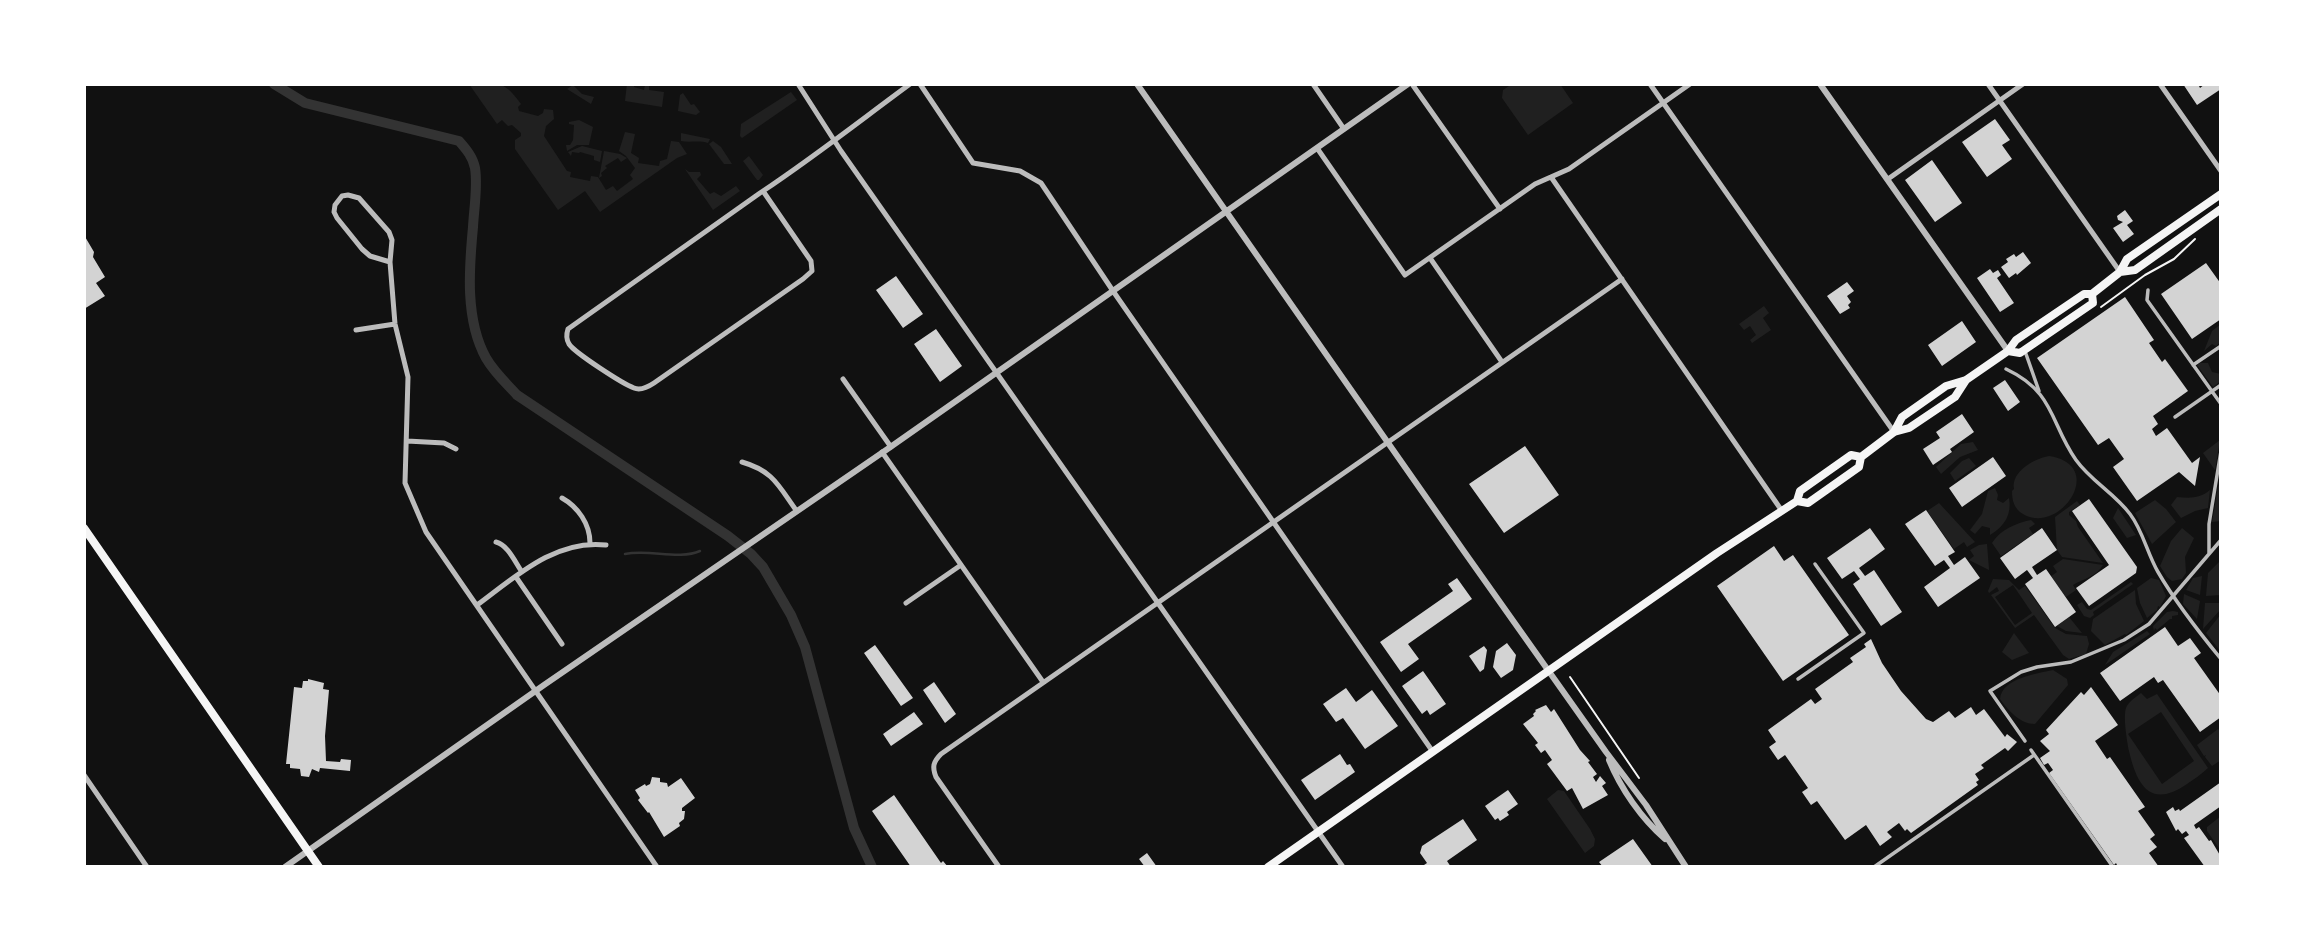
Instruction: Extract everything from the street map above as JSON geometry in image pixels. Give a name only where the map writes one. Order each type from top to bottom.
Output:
[{"type":"main road","points":[[1894,432],[1902,417],[1946,386],[1966,380],[2008,351],[2016,340],[2036,325],[2084,294],[2092,294],[2120,272],[2127,260],[2221,194]]},
{"type":"main road","points":[[2120,272],[2134,270],[2221,209]]},
{"type":"main road","points":[[2008,351],[2020,353],[2093,303],[2092,294]]},
{"type":"main road","points":[[1797,501],[1808,503],[1859,467],[1861,457],[1894,432],[1909,428],[1955,397],[1966,380]]},
{"type":"main road","points":[[1268,867],[1717,553],[1797,501],[1800,491],[1851,455],[1861,457]]},
{"type":"main road","points":[[84,528],[318,867]]},
{"type":"street","points":[[798,84],[835,141],[1343,867]]},
{"type":"street","points":[[763,191],[811,261],[811,271],[803,279],[643,389],[635,389],[623,382],[568,343],[568,329],[763,191],[835,141],[910,84]]},
{"type":"street","points":[[920,84],[973,163],[1020,171],[1041,183],[1433,752]]},
{"type":"street","points":[[1137,84],[1387,442],[1656,819],[1686,867]]},
{"type":"street","points":[[1313,84],[1344,129]]},
{"type":"street","points":[[285,867],[1410,84],[1500,209]]},
{"type":"street","points":[[1650,84],[1894,432]]},
{"type":"street","points":[[1317,148],[1405,275],[1535,184],[1569,169],[1690,84]]},
{"type":"street","points":[[1820,84],[2008,351]]},
{"type":"street","points":[[1988,84],[2120,272]]},
{"type":"street","points":[[1888,179],[2024,84]]},
{"type":"street","points":[[2160,84],[2221,171]]},
{"type":"street","points":[[1551,177],[1782,511]]},
{"type":"street","points":[[390,261],[370,256],[337,218],[335,205],[342,196],[359,198],[389,232],[395,324],[408,377],[404,471],[410,497],[426,532],[657,867]]},
{"type":"street","points":[[1430,258],[1502,362]]},
{"type":"street","points":[[999,867],[936,777],[934,761],[940,754],[1622,279]]},
{"type":"street","points":[[2148,290],[2147,300],[2221,404]]},
{"type":"street","points":[[356,330],[395,324]]},
{"type":"street","points":[[2193,365],[2221,346]]},
{"type":"street","points":[[2026,354],[2040,393]]},
{"type":"street","points":[[2006,369],[2024,379],[2040,393],[2051,409],[2062,438],[2078,463],[2131,515],[2158,572],[2198,632],[2221,659]]},
{"type":"street","points":[[843,379],[891,447]]},
{"type":"street","points":[[2175,417],[2221,385]]},
{"type":"street","points":[[407,441],[444,443],[456,449]]},
{"type":"street","points":[[2209,553],[2210,513],[2221,451]]},
{"type":"street","points":[[882,452],[1043,682]]},
{"type":"street","points":[[742,462],[762,468],[796,510]]},
{"type":"street","points":[[562,498],[576,507],[590,536],[590,543]]},
{"type":"street","points":[[2025,741],[1990,691],[2021,672],[2071,662],[2124,640],[2149,624],[2221,540]]},
{"type":"street","points":[[496,542],[501,543],[522,572]]},
{"type":"street","points":[[477,605],[556,551],[590,543],[606,545]]},
{"type":"street","points":[[1798,679],[1864,633],[1815,564]]},
{"type":"street","points":[[906,603],[961,565]]},
{"type":"street","points":[[516,577],[562,644]]},
{"type":"street","points":[[1874,867],[2033,752],[2113,867]]},
{"type":"street","points":[[84,775],[147,867]]},
{"type":"path","points":[[2145,275],[2174,259],[2199,234]]},
{"type":"path","points":[[1570,677],[1639,778]]},
{"type":"shaded area","points":[[469,84],[504,87],[521,104],[519,111],[538,116],[544,109],[553,110],[554,119],[546,126],[544,136],[567,171],[571,172],[570,177],[590,181],[591,176],[598,177],[606,190],[613,186],[617,191],[633,179],[630,175],[635,168],[619,151],[625,132],[635,134],[631,153],[639,158],[638,163],[659,166],[660,161],[667,159],[671,141],[679,142],[687,154],[677,158],[600,212],[585,191],[558,210],[515,149],[515,140],[521,133],[502,120],[497,124]]},
{"type":"shaded area","points":[[627,84],[634,84],[634,87],[644,90],[645,85],[649,85],[649,90],[664,92],[662,107],[625,101]]},
{"type":"shaded area","points":[[1512,84],[1560,84],[1573,103],[1528,135],[1502,98],[1503,90]]},
{"type":"shaded area","points":[[573,85],[582,94],[594,97],[591,104],[567,89]]},
{"type":"shaded area","points":[[791,92],[797,100],[742,138],[740,136],[741,124]]},
{"type":"shaded area","points":[[683,93],[700,112],[696,115],[678,111],[680,95]]},
{"type":"shaded area","points":[[579,120],[593,127],[589,145],[577,145],[567,151],[566,145],[570,145],[573,140],[574,125],[569,122]]},
{"type":"shaded area","points":[[681,133],[710,139],[708,143],[681,141]]},
{"type":"shaded area","points":[[713,141],[721,147],[732,164],[724,164],[709,144]]},
{"type":"shaded area","points":[[582,146],[602,151],[600,162],[594,160],[594,156],[572,152],[571,156],[568,152]]},
{"type":"shaded area","points":[[604,151],[627,158],[621,162],[618,158],[605,166],[607,168],[599,178]]},
{"type":"shaded area","points":[[749,156],[763,175],[759,180],[743,161]]},
{"type":"shaded area","points":[[685,169],[689,172],[700,172],[701,175],[697,179],[710,194],[714,192],[721,196],[736,186],[740,191],[713,210]]},
{"type":"shaded area","points":[[1764,306],[1769,313],[1763,318],[1771,330],[1752,343],[1750,340],[1756,335],[1750,326],[1744,330],[1739,324]]},
{"type":"shaded area","points":[[2221,324],[2221,342],[2216,346],[2212,344],[2204,351],[2212,331]]},
{"type":"shaded area","points":[[2208,363],[2212,372],[2221,374],[2221,381],[2213,387],[2197,365]]},
{"type":"shaded area","points":[[2220,440],[2215,470],[2203,453]]},
{"type":"shaded area","points":[[1973,442],[1978,450],[1960,457],[1941,474],[1936,467],[1961,444]]},
{"type":"shaded area","points":[[2049,456],[2066,462],[2075,472],[2076,484],[2072,497],[2063,508],[2051,515],[2037,518],[2023,514],[2012,498],[2016,477],[2030,463]]},
{"type":"shaded area","points":[[1969,458],[1976,466],[1955,481],[1950,473]]},
{"type":"shaded area","points":[[2219,485],[2221,521],[2212,522],[2218,487]]},
{"type":"shaded area","points":[[1995,488],[1997,500],[2003,503],[2009,498],[2006,519],[2000,528],[1990,535],[1990,528],[1982,526],[1975,534],[1970,530],[1982,514],[1988,491]]},
{"type":"shaded area","points":[[2210,490],[2208,508],[2181,518],[2171,505],[2177,497],[2190,498]]},
{"type":"shaded area","points":[[2155,500],[2176,522],[2152,544],[2135,513]]},
{"type":"shaded area","points":[[2077,501],[2080,505],[2069,512],[2069,515],[2076,521],[2103,563],[2062,557],[2057,550],[2055,517]]},
{"type":"shaded area","points":[[1939,503],[1975,542],[1967,547],[1964,542],[1954,549],[1927,511]]},
{"type":"shaded area","points":[[2118,508],[2136,535],[2127,538],[2113,518]]},
{"type":"shaded area","points":[[2031,520],[2035,524],[2029,528],[2033,534],[2001,556],[1992,543],[1995,538],[2009,528]]},
{"type":"shaded area","points":[[2182,528],[2194,538],[2185,557],[2186,573],[2182,579],[2172,581],[2160,566],[2171,541]]},
{"type":"shaded area","points":[[1987,544],[1989,570],[1969,560],[1974,556],[1970,550]]},
{"type":"shaded area","points":[[2063,559],[2103,565],[2094,575],[2073,585],[2076,590],[2066,597],[2050,577],[2057,572],[2053,566]]},
{"type":"shaded area","points":[[2221,560],[2221,595],[2206,596],[2208,573]]},
{"type":"shaded area","points":[[2202,576],[2200,595],[2186,590],[2193,578]]},
{"type":"shaded area","points":[[2151,578],[2159,580],[2166,596],[2160,607],[2147,618],[2137,588]]},
{"type":"shaded area","points":[[1993,579],[2009,580],[2019,590],[2025,586],[2055,628],[2066,634],[2087,636],[2089,644],[2086,654],[2069,659],[2063,655],[2034,615],[2015,628],[1991,595],[1999,591],[1997,587],[1989,593]],"holes":[[[2013,585],[2032,613],[2015,625],[1995,597]]]},
{"type":"shaded area","points":[[2131,582],[2133,584],[2093,612],[2094,615],[2090,618],[2084,616],[2077,605],[2082,602],[2091,610]]},
{"type":"shaded area","points":[[2135,590],[2136,604],[2144,621],[2126,635],[2105,645],[2091,631],[2093,619]]},
{"type":"shaded area","points":[[2184,594],[2200,601],[2197,619],[2183,604]]},
{"type":"shaded area","points":[[2205,603],[2221,603],[2221,609],[2203,629]]},
{"type":"shaded area","points":[[2167,612],[2178,612],[2178,615],[2172,616],[2172,619],[2154,631],[2153,626]]},
{"type":"shaded area","points":[[2221,614],[2221,652],[2206,633]]},
{"type":"shaded area","points":[[2069,617],[2082,633],[2066,631],[2057,626]]},
{"type":"shaded area","points":[[2147,631],[2150,634],[2105,665],[2113,652]]},
{"type":"shaded area","points":[[2014,633],[2029,653],[2012,660],[2002,652]]},
{"type":"shaded area","points":[[2053,670],[2067,679],[2068,685],[2035,724],[2019,719],[2000,699],[2002,692],[2013,682],[2029,675]]},
{"type":"shaded area","points":[[2141,693],[2147,699],[2157,694],[2208,768],[2187,784],[2164,794],[2155,794],[2141,783],[2129,751],[2125,712],[2128,704]],"holes":[[[2161,712],[2194,761],[2162,784],[2128,734]]]},
{"type":"shaded area","points":[[2218,729],[2221,732],[2221,760],[2212,766],[2197,745]]},
{"type":"shaded area","points":[[1558,790],[1564,791],[1595,839],[1594,846],[1585,853],[1547,799]]},
{"type":"shaded area","points":[[2221,816],[2221,851],[2207,827]]},
{"type":"building","points":[[2183,84],[2198,84],[2200,88],[2205,84],[2221,84],[2221,89],[2197,105]]},
{"type":"building","points":[[1995,119],[2010,140],[2002,145],[2012,159],[1987,177],[1962,142]]},
{"type":"building","points":[[1932,160],[1962,203],[1935,222],[1905,180]]},
{"type":"building","points":[[2125,210],[2133,221],[2127,225],[2134,234],[2123,242],[2113,228],[2123,222],[2118,220],[2117,216]]},
{"type":"building","points":[[84,235],[105,277],[96,283],[105,296],[84,309]]},
{"type":"building","points":[[2023,252],[2031,263],[2009,278],[2001,267],[2008,262],[2006,259]]},
{"type":"building","points":[[2206,263],[2221,284],[2221,319],[2192,339],[2161,294]]},
{"type":"building","points":[[1990,269],[1993,273],[1998,270],[2001,275],[1997,278],[2014,303],[2000,312],[1977,278]]},
{"type":"building","points":[[896,276],[923,314],[903,328],[876,290]]},
{"type":"building","points":[[1847,282],[1854,291],[1847,296],[1851,302],[1848,305],[1850,308],[1840,314],[1827,296]]},
{"type":"building","points":[[2125,297],[2154,340],[2149,343],[2162,362],[2165,359],[2188,391],[2153,416],[2158,424],[2152,429],[2156,436],[2167,428],[2192,463],[2200,457],[2195,486],[2179,472],[2137,501],[2113,467],[2124,459],[2109,438],[2098,445],[2037,358]]},
{"type":"building","points":[[1962,321],[1976,342],[1942,366],[1928,345]]},
{"type":"building","points":[[936,329],[962,366],[940,382],[914,344]]},
{"type":"building","points":[[2005,380],[2020,402],[2008,411],[1993,388]]},
{"type":"building","points":[[1962,414],[1974,432],[1933,465],[1923,449],[1940,438],[1936,432]]},
{"type":"building","points":[[1525,446],[1559,495],[1504,533],[1469,484]]},
{"type":"building","points":[[1993,457],[2006,476],[1962,507],[1949,488]]},
{"type":"building","points":[[2089,499],[2137,567],[2136,573],[2089,606],[2076,588],[2109,565],[2072,511]]},
{"type":"building","points":[[1926,510],[1955,552],[1948,556],[1954,565],[1965,557],[1980,578],[1938,607],[1924,587],[1950,568],[1944,560],[1935,566],[1905,524]]},
{"type":"building","points":[[1870,528],[1885,549],[1859,568],[1865,576],[1874,570],[1902,612],[1881,626],[1853,584],[1860,579],[1854,571],[1842,579],[1827,558]]},
{"type":"building","points":[[2042,528],[2057,550],[2032,567],[2037,575],[2046,569],[2076,612],[2055,627],[2025,584],[2033,578],[2027,570],[2015,579],[2000,558]]},
{"type":"building","points":[[1774,546],[1784,561],[1793,555],[1849,635],[1783,681],[1717,586]]},
{"type":"building","points":[[1457,578],[1472,599],[1408,644],[1419,659],[1401,672],[1380,642],[1453,591],[1448,584]]},
{"type":"building","points":[[2165,627],[2178,646],[2190,638],[2201,653],[2194,658],[2221,696],[2221,717],[2200,732],[2163,680],[2158,683],[2154,677],[2120,701],[2100,673]]},
{"type":"building","points":[[1871,639],[1882,663],[1901,691],[1926,719],[1933,722],[1949,711],[1955,718],[1971,707],[1976,715],[1984,709],[2005,737],[2007,734],[2017,742],[2008,751],[2005,748],[1981,765],[1984,768],[1975,774],[1979,780],[1976,782],[1978,785],[1911,833],[1907,829],[1905,831],[1899,823],[1887,832],[1892,837],[1880,846],[1866,825],[1845,840],[1817,801],[1811,805],[1802,792],[1808,788],[1785,755],[1778,760],[1769,747],[1776,742],[1768,730],[1811,699],[1815,704],[1822,699],[1815,689],[1853,662],[1850,658],[1866,647],[1864,644]]},
{"type":"building","points":[[1507,643],[1516,655],[1513,670],[1501,678],[1493,667],[1496,651]]},
{"type":"building","points":[[875,645],[913,698],[901,706],[864,653]]},
{"type":"building","points":[[1484,646],[1487,650],[1484,669],[1480,672],[1469,656]]},
{"type":"building","points":[[1423,671],[1446,704],[1430,715],[1427,710],[1422,714],[1402,686]]},
{"type":"building","points":[[308,679],[324,683],[323,689],[329,690],[326,761],[351,760],[350,771],[320,768],[319,772],[312,769],[309,777],[301,776],[300,769],[290,768],[290,764],[286,764],[294,687],[302,688],[303,681]]},
{"type":"building","points":[[934,682],[956,714],[945,723],[923,690]]},
{"type":"building","points":[[2091,687],[2118,725],[2095,741],[2107,759],[2110,757],[2145,807],[2138,811],[2155,835],[2150,839],[2157,847],[2149,853],[2159,867],[2114,865],[2049,773],[2053,770],[2048,763],[2044,765],[2040,758],[2050,751],[2040,741],[2049,734],[2046,730],[2081,692],[2084,695]]},
{"type":"building","points":[[1346,688],[1356,702],[1372,690],[1398,726],[1365,749],[1343,718],[1336,722],[1323,704]]},
{"type":"building","points":[[1546,705],[1551,712],[1554,709],[1590,761],[1588,762],[1597,774],[1593,777],[1596,782],[1600,776],[1606,783],[1602,786],[1608,795],[1583,809],[1572,788],[1567,791],[1547,764],[1552,760],[1545,750],[1541,753],[1535,745],[1538,743],[1523,724],[1534,716],[1535,710]]},
{"type":"building","points":[[914,712],[923,724],[891,746],[883,734]]},
{"type":"building","points":[[1340,754],[1355,772],[1315,800],[1301,780]]},
{"type":"building","points":[[652,777],[660,778],[660,782],[667,783],[668,787],[681,778],[695,798],[682,808],[682,811],[685,811],[680,826],[664,837],[649,812],[638,800],[640,798],[635,790],[650,784]]},
{"type":"building","points":[[2221,782],[2221,806],[2194,825],[2211,840],[2221,857],[2221,867],[2205,867],[2184,838],[2189,835],[2186,831],[2182,834],[2178,829],[2176,831],[2166,812],[2173,807],[2175,811],[2180,811]]},
{"type":"building","points":[[1508,790],[1518,804],[1507,812],[1509,815],[1500,821],[1498,818],[1495,820],[1485,806]]},
{"type":"building","points":[[894,795],[941,863],[943,861],[948,867],[911,867],[872,811]]},
{"type":"building","points":[[1463,819],[1477,840],[1447,861],[1451,867],[1421,867],[1427,863],[1420,853],[1422,846]]},
{"type":"building","points":[[1633,839],[1653,867],[1603,867],[1599,862]]},
{"type":"building","points":[[1147,853],[1157,867],[1145,867],[1139,859]]},
{"type":"waterway","points":[[274,84],[305,103],[459,141],[467,150],[476,175],[470,294],[475,327],[486,358],[517,395],[728,536],[763,567],[791,615],[805,647],[854,828],[872,867]]},
{"type":"waterway","points":[[625,554],[683,555],[700,551]]}]
